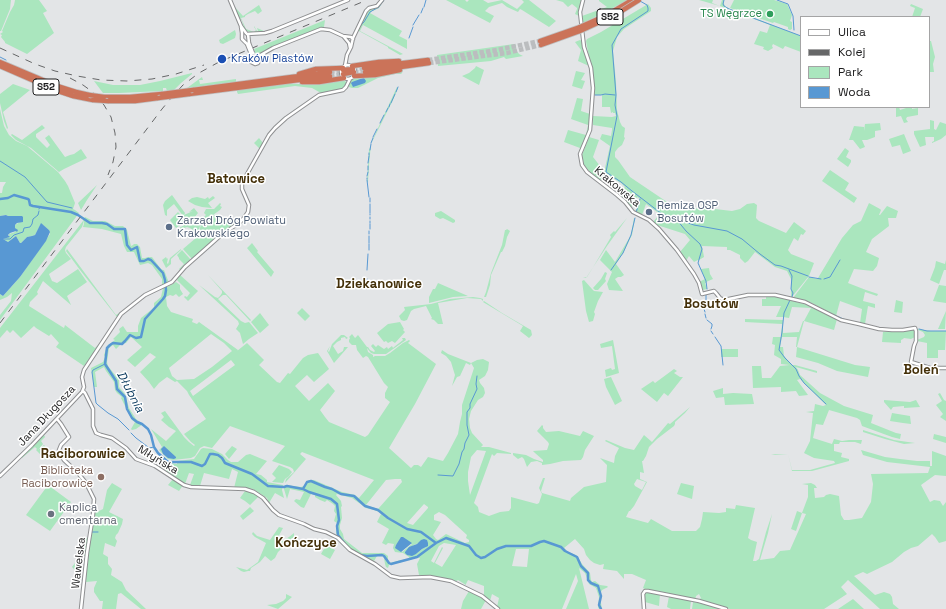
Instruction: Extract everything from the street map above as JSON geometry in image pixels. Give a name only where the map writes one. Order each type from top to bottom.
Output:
[{"type":"highway","name":"S52","points":[[580,29],[632,0]]},
{"type":"highway","name":"S52","points":[[541,43],[610,17],[639,0]]},
{"type":"highway","name":"S52","points":[[0,62],[57,86],[89,95],[104,97],[160,96]]},
{"type":"highway","points":[[286,80],[319,82],[379,62],[413,64]]},
{"type":"highway","points":[[364,70],[429,62]]},
{"type":"highway","points":[[286,80],[316,69],[380,75],[413,64]]},
{"type":"highway","name":"S52","points":[[0,66],[55,90],[73,96],[92,100],[108,101],[126,101],[330,74]]},
{"type":"street","points":[[230,0],[241,26],[247,34],[249,39],[248,44]]},
{"type":"street","points":[[244,41],[249,39],[250,36],[270,31],[348,0]]},
{"type":"street","points":[[348,72],[347,56],[350,48],[350,40],[356,32],[366,11],[369,8],[376,6],[382,0]]},
{"type":"street","name":"Krakowska","points":[[583,0],[580,12],[581,26],[584,47],[591,68],[593,88],[590,130],[587,140],[580,152],[582,165],[587,172],[625,202],[633,212],[649,220],[660,229],[694,274],[699,283],[702,294],[714,291],[724,300],[748,295],[773,295],[805,302],[841,320],[879,329],[903,330],[916,328],[916,340],[911,362],[930,368],[946,368]]},
{"type":"street","points":[[241,26],[242,39],[248,44],[252,53],[259,60]]},
{"type":"street","points":[[252,58],[322,29],[330,30],[350,40]]},
{"type":"street","points":[[242,35],[256,34]]},
{"type":"street","points":[[252,53],[251,62],[253,64],[257,64],[260,58],[268,51]]},
{"type":"street","name":"Jana Długosza","points":[[0,476],[22,456],[83,391],[84,370],[117,319],[126,309],[151,291],[173,281],[185,267],[210,244],[239,223],[246,215],[249,205],[242,189],[242,182],[275,128],[286,118],[323,93],[340,91],[344,89],[347,85],[348,72]]},
{"type":"street","name":"Młyńska","points":[[83,391],[92,409],[93,426],[96,433],[114,439],[138,460],[155,466],[183,484],[191,487],[245,489],[252,491],[263,498],[279,515],[314,529],[326,532],[338,538],[346,548],[375,564],[391,576],[400,578],[425,576],[451,581],[485,598],[498,609]]},
{"type":"street","name":"Wawelska","points":[[57,419],[69,437],[61,445],[59,450],[60,454],[86,483],[94,499],[81,609]]},
{"type":"street","points":[[644,609],[643,594],[646,590],[726,609]]},
{"type":"green space","points":[[0,0],[11,0],[10,9],[1,31],[0,31]]},
{"type":"green space","points":[[15,0],[39,0],[47,11],[43,13],[54,33],[27,54],[5,43],[1,37],[2,35],[0,34],[3,32],[2,31]]},
{"type":"green space","points":[[384,0],[379,8],[370,13],[402,31],[399,36],[407,40],[407,49],[363,25],[360,31],[403,54],[400,55],[359,31],[359,28],[369,10],[376,8]]},
{"type":"green space","points":[[446,0],[465,0],[467,2],[469,0],[483,0],[488,3],[502,0],[517,9],[524,2],[522,0],[529,0],[556,21],[549,27],[522,10],[520,9],[518,12],[502,3],[489,7],[485,11],[494,16],[490,23]]},
{"type":"green space","points":[[556,0],[582,0],[579,16],[575,14],[577,8],[572,4],[568,7],[563,2]]},
{"type":"green space","points":[[599,0],[627,0],[583,23],[582,16],[607,7]]},
{"type":"green space","points":[[699,0],[713,0],[712,3],[720,6]]},
{"type":"green space","points":[[722,0],[724,0],[725,6],[728,8],[800,36],[800,52],[785,46],[783,49],[773,44],[773,48],[768,51],[763,49],[764,47],[754,44],[760,31],[767,33],[770,25],[720,6]]},
{"type":"green space","name":"TS Węgrzce","points":[[734,0],[774,0],[787,4],[792,15],[790,21],[792,22],[792,29],[790,30],[788,27],[730,8]]},
{"type":"green space","points":[[648,4],[651,11],[624,29],[617,37],[613,51],[617,110],[620,122],[625,128],[625,138],[622,145],[615,152],[615,157],[630,177],[678,208],[732,211],[740,209],[747,204],[754,203],[757,205],[756,218],[759,221],[786,233],[794,222],[806,231],[803,235],[801,234],[798,241],[794,238],[788,250],[791,254],[814,263],[809,276],[791,298],[791,279],[787,271],[775,267],[755,252],[745,263],[740,258],[740,255],[727,250],[727,247],[702,246],[704,257],[699,260],[699,263],[698,260],[694,262],[689,256],[686,261],[680,252],[690,240],[685,234],[657,225],[653,222],[660,214],[646,204],[642,215],[635,212],[640,199],[637,197],[631,208],[618,194],[625,187],[621,183],[606,174],[600,180],[584,165],[582,155],[589,137],[599,140],[593,157],[604,171],[610,146],[600,139],[602,134],[611,136],[612,128],[593,125],[593,116],[616,116],[615,113],[611,113],[610,107],[602,107],[602,95],[594,95],[593,72],[586,41],[587,39]]},
{"type":"green space","points":[[911,4],[923,9],[920,16],[912,16],[915,8],[910,6]]},
{"type":"green space","points":[[259,5],[262,11],[258,14],[255,11],[241,18],[246,29],[254,32],[256,30],[254,26],[257,31],[257,28],[264,31],[252,33],[245,30],[234,6],[243,16]]},
{"type":"green space","points":[[325,20],[324,27],[274,46],[261,53],[255,53],[254,49]]},
{"type":"green space","points":[[235,30],[235,38],[223,44],[220,43],[219,40]]},
{"type":"green space","points":[[580,40],[582,41],[584,52],[589,63],[591,82],[589,66],[578,61],[581,50],[575,42]]},
{"type":"green space","points":[[930,41],[935,57],[933,64],[934,72],[930,72]]},
{"type":"green space","points":[[514,44],[516,45],[516,50],[519,54],[523,56],[506,59],[504,57],[491,61],[438,66],[437,55]]},
{"type":"green space","points":[[476,66],[484,70],[479,85],[462,76],[469,73]]},
{"type":"green space","points":[[403,70],[401,74],[378,78],[358,88],[349,87],[350,81],[356,77],[381,76]]},
{"type":"green space","points":[[576,71],[585,73],[581,80],[585,81],[582,89],[572,86]]},
{"type":"green space","points":[[192,73],[174,90],[167,91],[166,88],[163,88],[163,91],[103,93],[94,81],[113,85],[140,85]]},
{"type":"green space","points":[[202,77],[203,80],[199,80],[200,84],[236,79],[236,82],[187,88]]},
{"type":"green space","points":[[344,80],[346,84],[343,88],[321,93],[312,88],[295,86],[238,94],[237,92],[237,90],[286,84],[318,84]]},
{"type":"green space","points":[[13,84],[30,90],[3,112],[8,128],[7,129],[0,103],[0,94]]},
{"type":"green space","points":[[592,85],[591,120],[580,155],[583,168],[589,175],[581,166],[579,156],[580,148],[564,142],[568,130],[586,135],[588,125],[571,119],[577,98],[583,99],[581,111],[590,114]]},
{"type":"green space","points":[[397,87],[398,88],[393,100],[371,144]]},
{"type":"green space","points":[[304,103],[282,120],[260,149],[254,143],[259,138],[263,143],[271,130],[282,119]]},
{"type":"green space","points":[[896,108],[899,108],[900,110],[906,108],[918,108],[918,115],[907,117],[906,119],[908,122],[904,123],[901,116],[896,117]]},
{"type":"green space","points":[[0,109],[4,126],[9,135],[16,141],[27,146],[58,172],[68,186],[75,203],[73,209],[79,213],[0,320],[0,315],[11,301],[12,293],[0,300],[0,294],[3,296],[20,277],[50,234],[49,230],[43,225],[40,226],[35,235],[27,237],[21,243],[16,236],[8,242],[3,239],[7,238],[9,234],[15,232],[16,230],[17,231],[15,225],[23,220],[23,218],[6,215],[0,216],[0,193],[2,193],[6,182],[0,182]]},
{"type":"green space","points":[[930,120],[934,121],[934,129],[936,130],[940,122],[946,124],[946,135],[932,143],[934,141],[934,137],[925,137],[926,145],[920,147],[914,131],[930,129]]},
{"type":"green space","points":[[880,123],[881,130],[875,131],[875,137],[862,140],[865,147],[860,149],[853,140],[849,140],[854,126],[864,127],[864,131],[865,124]]},
{"type":"green space","points":[[42,125],[45,128],[36,134],[36,137],[47,148],[50,145],[45,138],[49,135],[65,157],[74,154],[81,149],[87,158],[59,172],[31,148],[16,140],[11,135],[12,134],[22,140]]},
{"type":"green space","points":[[904,134],[911,151],[903,154],[900,145],[892,147],[889,139]]},
{"type":"green space","points":[[371,144],[368,182],[367,182],[369,150]]},
{"type":"green space","points":[[845,148],[849,151],[846,157],[851,160],[848,167],[837,159]]},
{"type":"green space","points":[[830,170],[849,183],[845,190],[857,198],[854,203],[822,181]]},
{"type":"green space","points":[[97,185],[87,200],[81,210],[78,203]]},
{"type":"green space","points":[[172,195],[185,213],[184,215],[193,211],[189,212],[194,208],[198,213],[193,222],[187,221],[174,204],[167,210],[167,216],[165,215],[163,205]]},
{"type":"green space","points":[[213,196],[215,198],[208,203],[212,208],[195,205],[188,201],[197,197],[205,199],[208,197],[209,199]]},
{"type":"green space","points":[[220,203],[220,206],[222,207],[220,210],[205,219],[204,217],[206,215],[204,213],[206,209],[214,209]]},
{"type":"green space","points":[[869,203],[881,210],[879,215],[887,206],[898,211],[896,218],[888,218],[889,226],[872,239],[866,252],[879,258],[877,266],[873,271],[854,269],[848,283],[878,294],[877,296],[865,292],[863,301],[875,304],[875,308],[868,306],[865,324],[860,323],[862,309],[840,301],[836,316],[812,303],[793,298],[809,277],[818,278],[842,238],[853,225],[861,221]]},
{"type":"green space","points":[[441,211],[455,220],[455,222],[453,223],[435,216],[435,213]]},
{"type":"green space","points":[[178,212],[186,221],[176,228],[170,220]]},
{"type":"green space","points":[[217,214],[224,221],[228,222],[232,220],[235,225],[192,259],[183,249],[197,237],[202,222]]},
{"type":"green space","points":[[85,217],[93,221],[105,221],[115,226],[123,226],[127,230],[131,246],[137,244],[140,247],[142,258],[152,257],[161,269],[164,270],[169,283],[162,285],[162,279],[152,265],[148,263],[140,265],[134,252],[127,252],[121,234],[102,229],[83,227],[83,220]]},
{"type":"green space","points":[[627,218],[607,246],[593,268],[611,237],[610,235],[614,231],[615,232]]},
{"type":"green space","points":[[634,218],[632,235],[616,264],[624,275],[615,279],[623,291],[609,290],[607,284],[612,272],[600,260],[606,250],[615,262],[631,235]]},
{"type":"green space","points":[[83,221],[82,227],[65,250],[71,259],[49,274],[52,281],[57,283],[78,269],[87,282],[67,296],[71,305],[43,281],[37,292],[38,294],[30,302],[29,306],[64,328],[65,325],[95,348],[101,342],[84,366],[56,347],[59,343],[51,334],[49,336],[34,326],[21,338],[13,330],[10,333],[7,330],[0,338],[0,328]]},
{"type":"green space","points":[[187,223],[201,223],[197,235],[194,233],[190,236],[188,235],[193,230],[187,227],[178,230]]},
{"type":"green space","points":[[507,229],[510,231],[505,246],[491,275],[490,285],[486,297],[484,297],[491,273],[502,245],[505,230]]},
{"type":"green space","points":[[252,243],[258,251],[257,252],[274,272],[271,277],[247,248]]},
{"type":"green space","points":[[67,249],[116,315],[124,310],[117,317],[66,251]]},
{"type":"green space","points":[[181,249],[171,259],[171,264],[166,268],[162,260],[166,257],[167,259],[168,258],[168,264],[170,258]]},
{"type":"green space","points":[[182,250],[191,260],[180,270],[179,269],[184,264],[177,255]]},
{"type":"green space","points":[[946,260],[946,270],[944,270],[939,284],[930,280],[936,261],[945,264]]},
{"type":"green space","points":[[700,268],[709,268],[713,279],[705,283],[707,289],[703,290],[699,282],[705,279]]},
{"type":"green space","points":[[605,272],[607,273],[605,279],[606,281],[598,290],[595,290],[593,288]]},
{"type":"green space","points":[[180,275],[198,291],[188,301],[184,297],[187,297],[190,293],[177,280]]},
{"type":"green space","points":[[208,275],[251,320],[250,321],[226,295],[223,295],[218,299],[241,321],[245,323],[249,322],[258,333],[243,344],[240,333],[236,329],[239,324],[238,321],[199,285],[215,297],[218,298],[220,296],[222,291]]},
{"type":"green space","points":[[584,280],[594,291],[603,292],[594,312],[595,314],[593,321],[589,322],[582,281]]},
{"type":"green space","points":[[176,282],[180,285],[180,289],[183,294],[179,297],[176,294],[166,297],[167,306],[171,312],[193,319],[192,322],[197,324],[199,322],[238,350],[237,351],[247,343],[264,360],[259,365],[277,382],[280,383],[288,373],[290,374],[303,358],[308,355],[318,353],[329,369],[314,382],[307,375],[295,386],[309,401],[328,383],[335,391],[320,410],[329,422],[365,437],[368,435],[390,402],[385,398],[385,393],[388,387],[368,357],[366,356],[363,358],[357,350],[356,345],[352,345],[349,342],[349,337],[352,334],[355,338],[358,335],[367,347],[374,352],[375,351],[371,346],[373,344],[376,347],[378,345],[384,349],[387,347],[388,349],[392,346],[393,348],[403,340],[402,338],[405,338],[406,340],[386,354],[374,354],[367,348],[368,352],[373,355],[373,357],[385,356],[409,340],[410,341],[408,343],[436,364],[415,404],[389,448],[411,468],[414,465],[421,467],[428,457],[443,461],[458,434],[462,414],[462,405],[474,368],[471,363],[483,359],[489,362],[488,370],[485,376],[479,380],[485,393],[483,397],[478,400],[471,411],[469,419],[470,428],[472,433],[483,445],[481,447],[489,447],[511,454],[497,453],[494,456],[492,454],[474,503],[478,507],[479,512],[489,516],[500,512],[509,511],[511,508],[511,497],[537,504],[539,503],[542,494],[539,488],[543,478],[545,478],[541,491],[542,493],[570,501],[571,498],[584,487],[606,482],[607,465],[600,458],[614,463],[615,456],[619,448],[605,441],[606,440],[634,450],[644,435],[652,442],[668,423],[670,424],[690,407],[675,422],[674,426],[649,447],[646,456],[642,461],[644,473],[640,472],[640,479],[647,482],[634,506],[626,517],[648,523],[651,519],[672,531],[696,531],[700,527],[703,512],[726,512],[726,508],[735,509],[736,505],[755,508],[748,538],[757,542],[753,561],[759,559],[772,514],[760,560],[774,558],[780,551],[790,550],[806,514],[802,513],[808,497],[808,485],[802,484],[811,483],[815,485],[817,488],[814,488],[815,498],[824,497],[830,494],[839,496],[841,515],[844,520],[862,518],[871,502],[873,484],[871,474],[928,473],[930,467],[887,462],[863,455],[861,450],[885,457],[930,461],[930,466],[932,466],[932,451],[946,456],[946,476],[935,475],[921,485],[930,502],[934,500],[940,501],[943,506],[946,502],[946,541],[939,543],[932,534],[918,546],[904,552],[892,562],[867,574],[863,572],[854,576],[875,595],[884,592],[890,594],[893,604],[899,609],[880,609],[848,580],[841,587],[847,594],[824,609],[730,609],[698,600],[701,598],[699,594],[696,596],[695,600],[645,589],[643,588],[646,580],[632,574],[624,574],[624,579],[617,571],[603,569],[604,564],[600,565],[594,563],[586,555],[584,549],[575,539],[564,548],[568,552],[578,557],[590,573],[592,582],[595,581],[600,585],[608,587],[601,592],[602,609],[599,609],[598,607],[599,597],[596,588],[589,584],[585,573],[579,568],[589,609],[566,609],[578,581],[576,574],[562,609],[500,609],[497,607],[499,598],[492,594],[490,601],[484,596],[484,586],[468,580],[466,585],[458,580],[455,582],[450,579],[419,575],[417,564],[420,558],[409,560],[409,557],[403,553],[395,552],[393,548],[394,544],[388,543],[386,545],[382,543],[389,529],[377,522],[381,514],[379,512],[366,508],[352,498],[336,495],[341,501],[342,506],[340,529],[344,539],[362,553],[384,553],[388,556],[388,562],[390,563],[401,560],[402,562],[389,565],[388,568],[386,567],[383,556],[377,556],[374,561],[348,548],[338,537],[336,533],[337,523],[334,521],[336,514],[334,511],[335,506],[333,504],[327,500],[325,502],[320,500],[315,497],[315,495],[311,494],[304,508],[294,501],[296,499],[300,500],[304,492],[290,489],[287,499],[284,489],[285,485],[301,487],[304,486],[309,480],[314,480],[342,492],[355,495],[359,498],[374,480],[302,452],[300,454],[306,459],[285,483],[286,479],[294,472],[293,469],[272,461],[285,446],[230,426],[212,448],[204,446],[200,448],[195,456],[191,458],[173,460],[168,459],[159,450],[162,447],[151,429],[166,441],[176,431],[161,420],[164,417],[161,413],[165,411],[184,437],[194,446],[195,445],[184,434],[206,419],[187,391],[177,381],[175,382],[167,377],[154,389],[140,372],[156,357],[150,353],[135,367],[127,360],[142,347],[131,337],[126,343],[121,344],[116,349],[113,345],[109,348],[107,362],[108,366],[119,380],[119,387],[125,394],[129,408],[136,419],[143,424],[132,430],[131,429],[135,422],[132,420],[121,398],[122,397],[115,390],[114,382],[104,367],[95,372],[97,387],[94,387],[91,368],[103,362],[107,346],[115,340],[113,339],[120,332],[119,329],[123,326],[127,332],[138,332],[138,326],[141,318],[154,307],[154,303],[161,297],[163,288]],"holes":[[[211,334],[232,351],[194,379],[177,380],[172,376],[169,368]],[[231,360],[235,365],[193,396],[190,391]],[[477,450],[486,451],[470,495],[468,481],[471,457]],[[401,479],[402,482],[378,509],[366,505],[386,480]],[[637,479],[646,482],[642,490],[634,484]],[[424,504],[428,508],[413,525],[407,523]],[[439,512],[445,515],[467,535],[466,538],[469,542],[465,543],[446,534],[438,540],[436,539],[433,535],[441,522],[434,520],[434,515]],[[419,543],[426,547],[416,554],[405,552]],[[444,543],[456,545],[442,567],[435,563],[443,548],[442,547],[434,563],[431,561],[439,546]],[[397,544],[412,544],[402,552],[396,545]],[[516,549],[529,549],[527,567],[512,566]]]},
{"type":"green space","points":[[438,283],[468,296],[453,297],[429,303],[429,297]]},
{"type":"green space","points":[[939,285],[946,286],[946,303],[933,301]]},
{"type":"green space","points":[[766,296],[777,297],[804,304],[837,319],[834,330],[804,321],[811,308],[792,307],[789,318],[776,317],[781,306],[762,306],[762,299],[766,299]]},
{"type":"green space","points":[[473,297],[483,299],[483,301],[481,299],[467,298],[438,303],[443,324],[438,324],[431,319],[432,318],[426,306],[411,311],[407,320],[401,320],[399,316],[405,310],[404,307],[431,304],[450,299]]},
{"type":"green space","points":[[896,300],[903,302],[902,313],[894,312]]},
{"type":"green space","points":[[484,301],[531,330],[532,335],[529,338],[520,331],[523,326],[483,302]]},
{"type":"green space","points":[[302,308],[310,316],[305,321],[297,313]]},
{"type":"green space","points":[[946,311],[945,329],[938,329]]},
{"type":"green space","points":[[260,313],[269,325],[260,333],[251,322]]},
{"type":"green space","points":[[745,319],[783,320],[783,333],[799,332],[804,321],[797,347],[797,337],[782,337],[780,347],[783,347],[784,356],[792,365],[817,371],[817,373],[796,367],[800,375],[820,393],[844,406],[873,415],[871,423],[901,434],[900,439],[862,426],[860,420],[857,418],[829,410],[823,425],[816,424],[813,438],[832,444],[834,439],[842,441],[862,440],[861,444],[855,442],[840,442],[839,444],[834,444],[834,451],[842,453],[841,457],[849,459],[849,461],[812,471],[792,471],[788,454],[792,470],[810,470],[835,463],[834,461],[814,458],[804,453],[810,441],[813,413],[806,412],[814,411],[815,404],[823,406],[826,405],[800,379],[797,380],[808,395],[799,396],[796,391],[781,392],[781,387],[753,388],[752,366],[761,366],[762,378],[771,378],[780,366],[790,365],[781,364],[781,359],[774,355],[775,345],[772,344],[773,337],[781,337],[782,324],[745,322]]},
{"type":"green space","points":[[400,322],[405,332],[395,343],[392,341],[388,343],[386,341],[384,342],[377,333],[388,324]]},
{"type":"green space","points":[[915,329],[915,337],[911,339],[904,338],[901,340],[901,343],[882,342],[883,332]]},
{"type":"green space","points":[[918,329],[946,331],[945,350],[938,350],[938,358],[927,358],[927,343],[917,341],[925,335]]},
{"type":"green space","points":[[341,335],[348,338],[341,338],[341,340],[333,346],[338,354],[343,351],[344,347],[348,347],[334,363],[327,351],[330,346],[329,352],[332,344]]},
{"type":"green space","points":[[613,340],[619,373],[606,377],[605,370],[611,368],[612,370],[615,369],[612,346],[601,348],[600,344]]},
{"type":"green space","points":[[797,347],[855,365],[870,367],[868,377],[837,371],[818,363],[796,357]]},
{"type":"green space","points":[[722,349],[738,349],[738,357],[721,357]]},
{"type":"green space","points":[[442,350],[471,363],[470,365],[466,363],[460,376],[457,377],[452,386],[455,375],[451,362],[441,353]]},
{"type":"green space","points":[[674,369],[677,371],[674,373],[680,377],[683,377],[668,396],[664,393],[657,402],[641,389],[653,381],[655,383]]},
{"type":"green space","points":[[611,377],[622,401],[615,405],[606,387],[604,379]]},
{"type":"green space","points":[[723,388],[723,394],[752,394],[754,404],[725,405],[724,397],[716,398],[713,391]]},
{"type":"green space","points":[[940,393],[946,401],[946,421],[940,417],[943,414],[936,405],[942,401],[938,394]]},
{"type":"green space","points":[[884,400],[910,402],[916,400],[920,407],[893,407],[891,410]]},
{"type":"green space","points":[[892,413],[910,416],[911,424],[890,421]]},
{"type":"green space","points":[[542,425],[546,432],[559,431],[580,436],[583,431],[594,436],[585,450],[581,460],[563,461],[542,465],[542,463],[537,461],[531,462],[527,467],[522,457],[518,459],[513,455],[513,453],[526,455],[543,462],[543,460],[533,451],[547,450],[549,444],[548,442],[537,431]]},
{"type":"green space","points":[[863,430],[894,440],[915,443],[904,444],[863,432]]},
{"type":"green space","points":[[934,434],[946,437],[946,443],[933,439]]},
{"type":"green space","points":[[44,435],[45,437],[41,441],[43,444],[38,450],[44,445],[52,454],[46,459],[47,460],[36,450],[37,449],[35,447],[22,458],[21,457]]},
{"type":"green space","points":[[232,446],[237,449],[229,459],[225,454]]},
{"type":"green space","points":[[203,448],[212,449],[222,454],[231,462],[238,462],[246,455],[250,454],[267,461],[256,474],[261,475],[267,480],[267,482],[283,485],[282,490],[284,498],[275,493],[269,503],[267,498],[253,489],[234,488],[238,472],[232,469],[229,479],[204,473],[200,486],[190,485],[194,474],[189,473],[185,484],[165,470],[169,463],[177,464],[177,461],[194,459]]},
{"type":"green space","points":[[279,465],[289,469],[292,472],[283,483],[272,482],[276,478],[272,474]]},
{"type":"green space","points":[[173,479],[183,485],[179,491],[168,485]]},
{"type":"green space","points":[[112,483],[122,489],[109,512],[123,519],[115,538],[117,541],[115,547],[105,543],[103,554],[108,557],[108,564],[112,569],[111,575],[122,582],[126,590],[146,609],[141,609],[121,593],[118,594],[116,609],[102,609],[103,601],[100,601],[94,592],[97,581],[86,582],[88,557],[95,513],[103,509],[107,490]]},
{"type":"green space","points":[[681,483],[694,486],[692,499],[677,494]]},
{"type":"green space","points":[[48,485],[71,502],[50,531],[26,515]]},
{"type":"green space","points":[[245,491],[259,496],[250,505],[240,498]]},
{"type":"green space","points":[[250,507],[254,511],[243,520],[240,516]]},
{"type":"green space","points":[[797,511],[802,513],[796,531],[791,529]]},
{"type":"green space","points":[[279,527],[283,528],[276,541],[280,542],[294,533],[294,537],[283,544],[283,547],[275,558],[271,561],[265,556],[260,562],[251,568],[250,571],[244,572],[236,567],[247,570],[258,562],[266,543],[255,537],[252,534],[253,532],[257,536],[270,540]]},
{"type":"green space","points":[[88,537],[85,556],[84,555],[75,570],[72,567],[82,556],[77,548],[83,544],[82,541]]},
{"type":"green space","points":[[325,547],[330,547],[335,550],[330,559],[321,554]]},
{"type":"green space","points":[[469,591],[486,600],[481,609],[461,609],[463,601]]},
{"type":"green space","points":[[646,592],[660,594],[659,606],[645,602]]},
{"type":"green space","points":[[286,594],[292,597],[278,609],[267,605],[276,604],[283,601],[286,598]]},
{"type":"green space","points":[[669,596],[691,601],[690,609],[671,609],[667,607]]},
{"type":"green space","points":[[853,599],[864,609],[838,609]]},
{"type":"green space","points":[[693,602],[705,604],[718,609],[692,609]]},
{"type":"water","points":[[363,78],[366,81],[365,83],[353,87],[352,82]]},
{"type":"water","points":[[6,215],[23,217],[23,222],[15,225],[15,228],[18,230],[17,232],[10,233],[8,235],[10,237],[3,239],[8,242],[16,236],[21,243],[27,237],[35,235],[41,223],[50,232],[46,241],[20,277],[3,296],[0,294],[0,216]]},
{"type":"water","points":[[164,446],[176,458],[168,458],[163,454],[161,449]]},
{"type":"water","points":[[401,537],[412,543],[401,552],[395,548]]},
{"type":"water","points":[[424,539],[427,540],[428,546],[412,556],[405,553],[409,547]]},
{"type":"waterway","points":[[378,8],[384,0]]},
{"type":"waterway","points":[[424,7],[426,0]]},
{"type":"waterway","points":[[724,0],[724,6],[729,9],[800,36]]},
{"type":"waterway","points":[[777,0],[788,4],[793,16],[794,30]]},
{"type":"waterway","points":[[640,1],[647,5],[648,11],[621,29],[612,45],[616,95],[615,105],[617,116],[606,172],[662,214],[694,225],[727,231],[742,239],[775,265],[808,276]]},
{"type":"waterway","points":[[359,28],[370,12],[377,8]]},
{"type":"waterway","points":[[421,13],[423,8]]},
{"type":"waterway","points":[[413,25],[419,15]]},
{"type":"waterway","points":[[409,38],[413,27]]},
{"type":"waterway","points":[[0,57],[6,60]]},
{"type":"waterway","points":[[396,92],[398,87]]},
{"type":"waterway","points":[[391,103],[395,94]]},
{"type":"waterway","points":[[595,95],[615,95]]},
{"type":"waterway","points":[[386,112],[388,108]]},
{"type":"waterway","points":[[380,123],[384,115]]},
{"type":"waterway","points":[[373,137],[377,129]]},
{"type":"waterway","points":[[371,143],[373,138]]},
{"type":"waterway","points":[[370,150],[371,144]]},
{"type":"waterway","points":[[368,163],[369,156]]},
{"type":"waterway","points":[[0,161],[25,177],[47,202],[72,208]]},
{"type":"waterway","points":[[367,176],[368,172]]},
{"type":"waterway","points":[[367,180],[369,197]]},
{"type":"waterway","name":"Dłubnia","points":[[0,199],[8,198],[14,195],[28,199],[30,205],[33,206],[71,212],[90,223],[102,223],[107,224],[114,229],[125,229],[127,245],[131,250],[137,247],[140,261],[148,259],[151,260],[163,273],[166,290],[165,296],[145,319],[141,337],[136,338],[130,335],[122,344],[113,343],[110,345],[107,348],[105,364],[116,381],[117,389],[125,397],[127,409],[132,418],[148,429],[154,447],[158,453],[168,462],[191,462],[202,466],[205,464],[210,454],[218,455],[225,463],[252,474],[268,486],[287,486],[303,489],[331,499],[337,504],[339,520],[337,526],[338,535],[345,544]]},
{"type":"waterway","points":[[636,213],[640,199]]},
{"type":"waterway","points":[[370,204],[370,213]]},
{"type":"waterway","points":[[3,239],[10,239],[14,235],[23,232],[24,228],[30,227],[33,219],[38,215],[39,211]]},
{"type":"waterway","points":[[611,270],[623,253],[631,235],[635,218]]},
{"type":"waterway","points":[[677,220],[700,244],[702,249],[698,263],[706,281],[707,289]]},
{"type":"waterway","points":[[370,224],[370,229]]},
{"type":"waterway","points":[[369,236],[369,243]]},
{"type":"waterway","points":[[369,244],[369,250]]},
{"type":"waterway","points":[[367,270],[368,254]]},
{"type":"waterway","points":[[824,279],[830,277],[840,260]]},
{"type":"waterway","points":[[789,270],[792,276],[792,297]]},
{"type":"waterway","points":[[809,277],[821,279]]},
{"type":"waterway","points":[[704,306],[706,294]]},
{"type":"waterway","points":[[793,298],[797,299]]},
{"type":"waterway","points":[[790,300],[784,313],[779,350],[796,369],[804,383],[826,404]]},
{"type":"waterway","points":[[705,314],[706,318]]},
{"type":"waterway","points":[[834,315],[846,320]]},
{"type":"waterway","points":[[707,320],[712,324],[711,329]]},
{"type":"waterway","points":[[919,329],[927,331],[946,331]]},
{"type":"waterway","points":[[715,337],[721,346],[723,365]]},
{"type":"waterway","points":[[105,364],[92,372],[96,403],[118,419],[129,430]]},
{"type":"waterway","points":[[438,475],[453,476],[459,464],[469,435],[467,412],[477,389],[477,376]]},
{"type":"waterway","points":[[131,433],[149,448],[154,447]]},
{"type":"waterway","points":[[303,489],[307,482],[311,481],[341,494],[354,496],[365,506],[378,510],[388,518],[407,529],[421,532],[436,543]]},
{"type":"waterway","points":[[92,532],[98,532]]},
{"type":"waterway","name":"Dłubnia","points":[[360,555],[382,555],[391,564],[417,557],[436,543],[446,538],[469,546],[476,555],[481,558],[506,546],[531,546],[544,541],[561,547],[565,551],[577,557],[581,566],[588,573],[588,580],[598,586],[601,596],[599,605],[601,609]]},
{"type":"tunnel","points":[[428,60],[497,50],[540,41]]},
{"type":"tunnel","points":[[429,63],[507,53],[541,45]]},
{"type":"tunnel","points":[[353,69],[364,68]]},
{"type":"tunnel","points":[[330,72],[343,70]]},
{"type":"tunnel","points":[[354,72],[365,72]]},
{"type":"tunnel","points":[[330,76],[343,74]]},
{"type":"railway","points":[[0,323],[162,109],[183,85],[199,73],[219,62],[367,0]]},
{"type":"railway","points":[[0,48],[35,64],[55,71],[101,80],[127,81],[152,79],[176,74],[204,65]]},
{"type":"railway","points":[[70,78],[94,93],[104,105],[111,117],[115,133],[116,147],[113,162],[108,175]]},
{"type":"place","name":"TS Węgrzce","points":[[770,14]]},
{"type":"place","name":"Kraków Piastów","points":[[222,59]]},
{"type":"place","name":"Remiza OSP Bosutów","points":[[649,212]]},
{"type":"place","name":"Zarząd Dróg Powiatu Krakowskiego","points":[[169,227]]},
{"type":"place","name":"Biblioteka Raciborowice","points":[[101,477]]},
{"type":"place","name":"Kaplica cmentarna","points":[[51,514]]},
{"type":"district","name":"Batowice","points":[[236,179]]},
{"type":"district","name":"Dziekanowice","points":[[379,284]]},
{"type":"district","name":"Bosutów","points":[[711,304]]},
{"type":"district","name":"Boleń","points":[[921,370]]},
{"type":"district","name":"Raciborowice","points":[[83,454]]},
{"type":"district","name":"Kończyce","points":[[306,543]]}]
